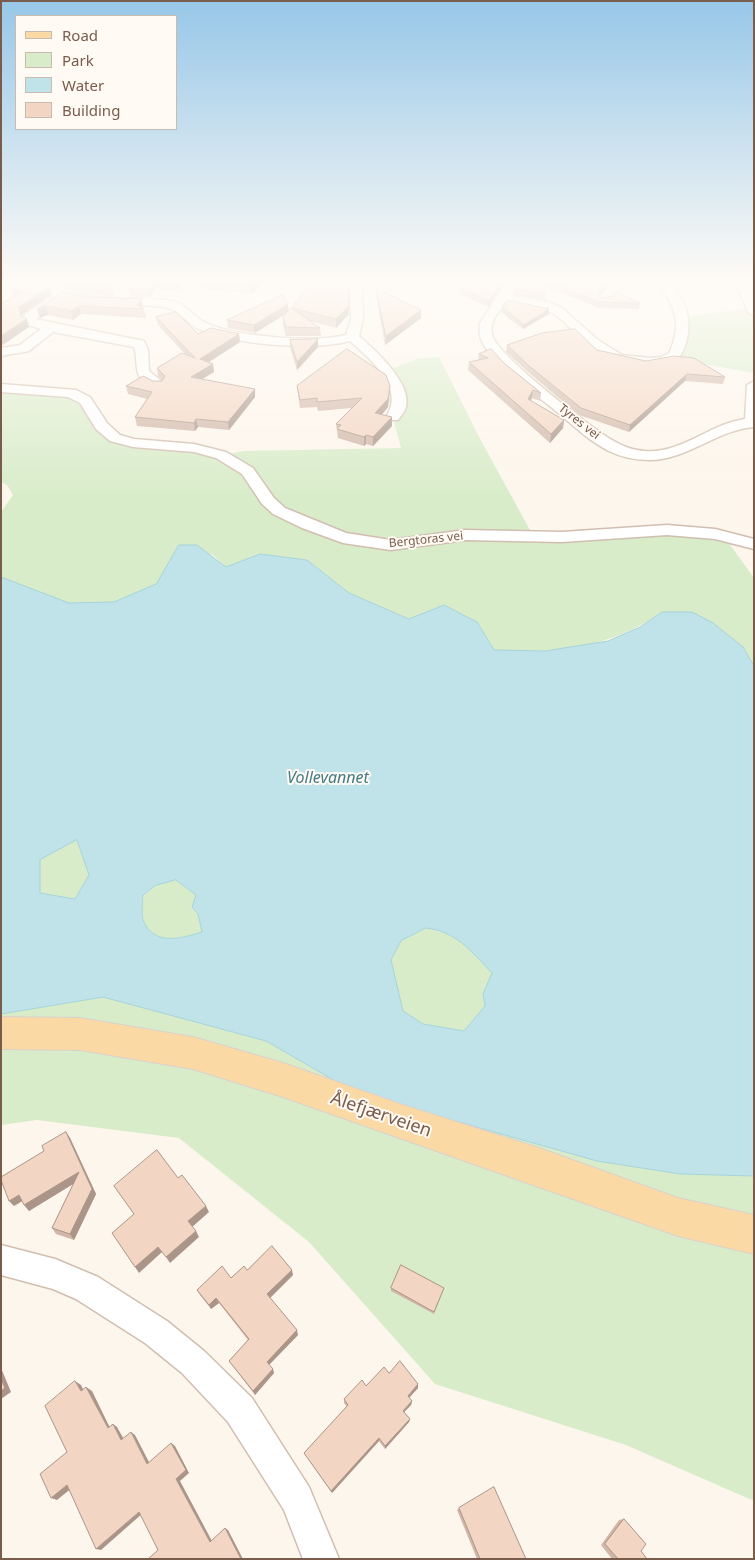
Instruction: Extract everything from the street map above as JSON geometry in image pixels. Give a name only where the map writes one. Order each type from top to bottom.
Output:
[{"type":"main road","name":"Ålefjærveien","points":[[1,1033],[80,1034],[193,1053],[283,1080],[402,1124],[539,1167],[678,1217],[754,1235]]},
{"type":"street","points":[[141,355],[142,372],[158,384]]},
{"type":"street","points":[[371,355],[379,362],[397,389],[402,401],[400,408],[393,416]]},
{"type":"street","name":"Tyres vei","points":[[498,355],[535,387],[611,446],[638,455],[663,455],[698,446],[733,425],[754,423]]},
{"type":"street","points":[[612,355],[631,361],[657,362],[674,355]]},
{"type":"street","points":[[754,377],[751,416],[754,423]]},
{"type":"street","name":"Bergtoras vei","points":[[1,388],[71,393],[85,400],[101,426],[115,438],[134,443],[194,448],[222,455],[248,471],[268,501],[279,511],[308,525],[343,538],[379,544],[404,545],[466,535],[549,537],[667,530],[716,534],[754,544]]},
{"type":"street","points":[[1,1260],[55,1274],[87,1288],[156,1332],[194,1362],[240,1410],[297,1499],[321,1559]]},
{"type":"green space","points":[[670,355],[754,355],[754,373],[669,358]]},
{"type":"green space","points":[[439,357],[478,435],[531,532],[653,531],[726,539],[754,578],[754,666],[743,647],[713,623],[662,612],[622,634],[581,646],[539,651],[494,650],[477,622],[444,605],[409,619],[349,593],[307,560],[260,554],[226,567],[213,555],[179,545],[156,584],[114,602],[69,603],[1,577],[1,512],[13,495],[7,485],[1,482],[1,391],[65,393],[101,422],[142,445],[224,455],[244,451],[401,448],[386,393],[389,370],[417,359]]},
{"type":"green space","points":[[77,840],[89,875],[75,899],[40,893],[40,860]]},
{"type":"green space","points":[[176,880],[196,895],[192,907],[198,914],[202,932],[177,938],[161,937],[148,929],[143,920],[144,896],[154,886]]},
{"type":"green space","points":[[426,928],[446,933],[455,938],[470,950],[492,973],[483,994],[485,1006],[464,1031],[423,1024],[403,1011],[391,960],[401,941]]},
{"type":"green space","points":[[103,997],[266,1041],[356,1093],[597,1161],[680,1174],[754,1176],[754,1501],[626,1445],[435,1384],[309,1242],[179,1138],[37,1120],[1,1125],[1,1014]]},
{"type":"water","name":"Vollevannet","points":[[179,545],[197,545],[226,567],[260,554],[307,560],[349,593],[409,619],[444,605],[477,622],[494,650],[545,651],[608,641],[640,627],[662,612],[692,612],[713,623],[743,647],[754,666],[754,1176],[680,1174],[597,1161],[356,1093],[266,1041],[103,997],[1,1014],[1,577],[69,603],[114,602],[156,584]],"holes":[[[77,840],[89,875],[75,899],[40,893],[40,860]],[[176,880],[196,895],[192,907],[198,914],[202,932],[169,938],[161,937],[148,929],[142,917],[143,896],[154,886]],[[426,928],[446,933],[463,944],[492,973],[483,994],[485,1006],[464,1031],[423,1024],[403,1011],[391,960],[401,941]]]},
{"type":"building","points":[[179,355],[187,355],[195,358],[192,355],[207,355],[200,359],[213,364],[191,377],[255,389],[228,422],[196,419],[194,423],[135,417],[152,392],[126,386],[143,376],[153,381],[162,381],[165,376],[157,368]]},
{"type":"building","points":[[295,355],[304,355],[297,362]]},
{"type":"building","points":[[339,355],[356,355],[386,375],[390,386],[388,399],[375,413],[392,417],[373,437],[366,435],[364,437],[337,429],[341,425],[336,424],[362,398],[317,402],[317,398],[300,400],[297,386]]},
{"type":"building","points":[[481,355],[496,355],[541,393],[533,390],[528,399],[564,420],[551,434],[469,362],[488,358]]},
{"type":"building","points":[[517,355],[618,355],[646,361],[674,356],[694,358],[725,377],[687,374],[630,425],[581,408]]},
{"type":"building","points":[[66,1132],[92,1189],[70,1234],[52,1228],[79,1172],[24,1205],[19,1195],[9,1201],[1,1180],[1,1177],[44,1151],[42,1146]]},
{"type":"building","points":[[157,1150],[178,1178],[182,1175],[206,1206],[188,1221],[196,1231],[166,1257],[158,1247],[135,1267],[112,1233],[134,1214],[114,1186]]},
{"type":"building","points":[[272,1246],[292,1270],[267,1294],[297,1330],[267,1362],[273,1369],[253,1391],[229,1361],[249,1339],[216,1298],[209,1305],[197,1290],[222,1266],[231,1278],[244,1266],[247,1270]]},
{"type":"building","points":[[401,1265],[444,1288],[434,1312],[391,1288]]},
{"type":"building","points":[[400,1361],[418,1384],[408,1396],[412,1401],[403,1411],[410,1419],[385,1446],[379,1438],[331,1491],[304,1453],[348,1405],[344,1399],[362,1380],[366,1386],[384,1367],[389,1373]]},
{"type":"building","points":[[1,1379],[5,1388],[1,1391]]},
{"type":"building","points":[[75,1381],[81,1391],[86,1387],[108,1428],[113,1424],[121,1440],[131,1432],[147,1464],[171,1443],[186,1470],[176,1479],[210,1542],[225,1528],[241,1559],[148,1559],[158,1550],[139,1512],[96,1549],[67,1485],[51,1498],[40,1474],[67,1452],[45,1406]]},
{"type":"building","points":[[494,1487],[526,1559],[480,1559],[459,1508]]},
{"type":"building","points":[[624,1519],[646,1544],[641,1551],[647,1559],[618,1559],[605,1544]]}]
